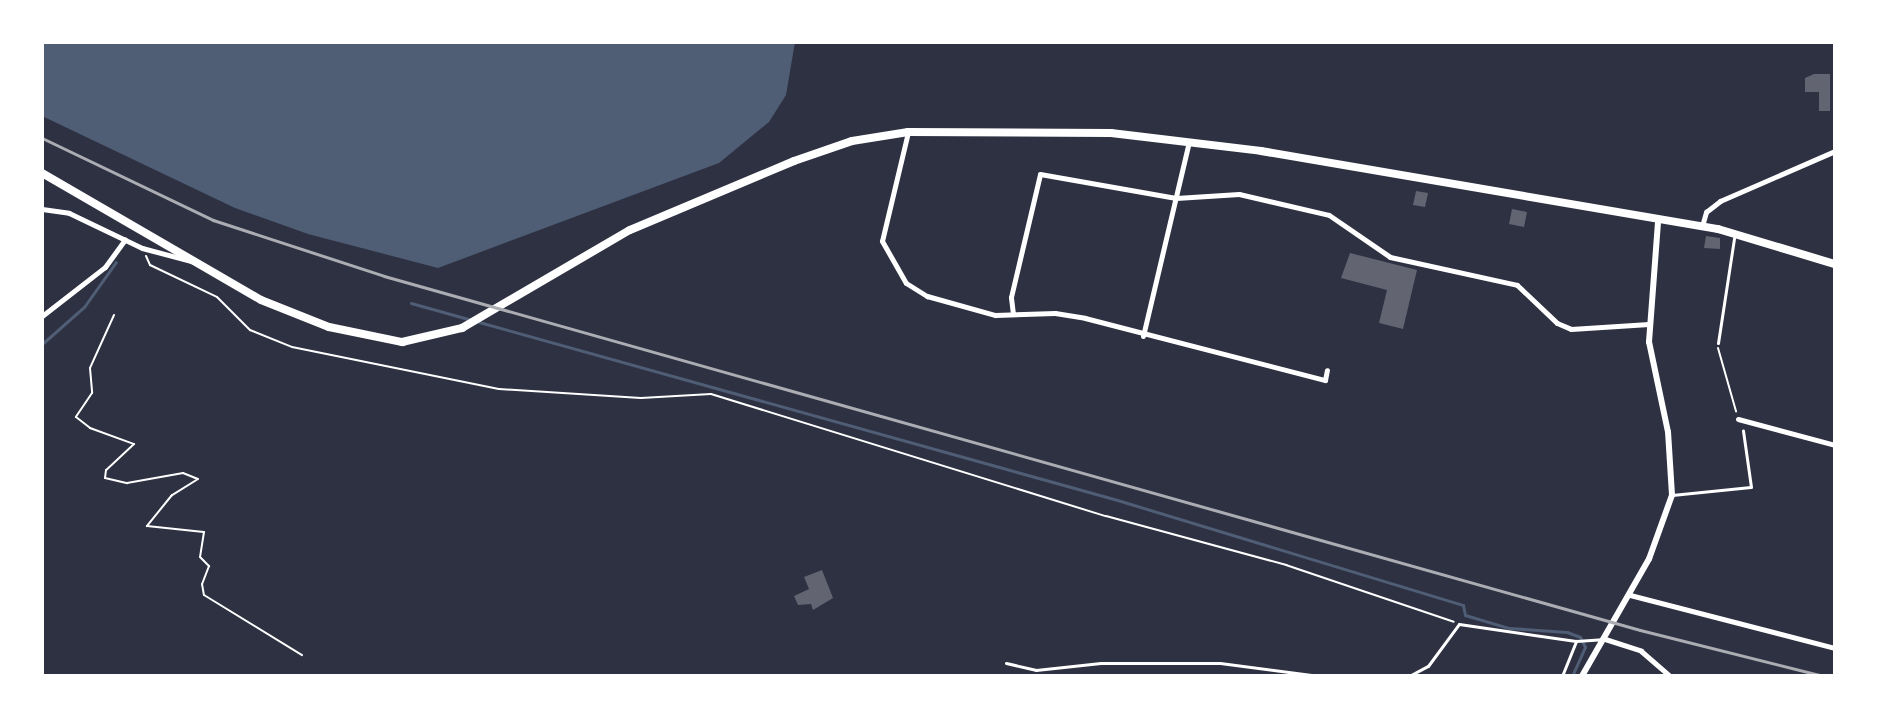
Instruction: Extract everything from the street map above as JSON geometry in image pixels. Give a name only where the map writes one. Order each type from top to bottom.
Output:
[{"type":"main road","points":[[42,173],[192,261],[293,315],[388,341],[432,339],[472,322],[630,230],[794,161],[852,141],[908,132],[1111,133],[1189,141],[1517,193],[1658,222],[1702,226],[1835,264]]},
{"type":"street","points":[[908,132],[881,229],[892,263],[906,283],[927,296],[1013,314],[1055,313],[1325,380],[1327,370]]},
{"type":"street","points":[[1143,336],[1189,141]]},
{"type":"street","points":[[1702,226],[1706,212],[1720,201],[1835,151]]},
{"type":"street","points":[[1013,314],[1011,297],[1040,174],[1176,198],[1239,194],[1329,215],[1390,257],[1517,285],[1557,323],[1571,329],[1649,324]]},
{"type":"street","points":[[42,209],[69,213],[142,248],[192,261]]},
{"type":"street","points":[[1582,676],[1630,595],[1672,495],[1668,432],[1649,324],[1658,222]]},
{"type":"street","points":[[42,316],[105,267],[125,239]]},
{"type":"street","points":[[1738,419],[1835,445]]},
{"type":"street","points":[[1630,595],[1835,648]]},
{"type":"street","points":[[1607,636],[1641,651],[1670,676]]},
{"type":"lane","points":[[1718,343],[1736,234]]},
{"type":"lane","points":[[1672,495],[1751,487],[1743,431]]},
{"type":"lane","points":[[1409,676],[1428,666],[1459,624],[1576,641],[1607,636]]},
{"type":"lane","points":[[1562,676],[1576,641]]},
{"type":"lane","points":[[1006,663],[1036,670],[1101,663],[1220,663],[1319,676]]},
{"type":"path","points":[[142,248],[150,265],[211,292],[250,330],[292,347],[499,389],[671,398],[711,394],[1106,516],[1286,565],[1459,624]]},
{"type":"path","points":[[114,315],[90,368],[92,393],[76,417],[90,428],[134,444],[106,470],[105,478],[127,483],[183,473],[198,479],[172,495],[147,526],[204,532],[200,557],[209,566],[202,584],[204,595],[243,623],[302,655]]},
{"type":"path","points":[[1718,343],[1734,405]]},
{"type":"water","points":[[42,42],[795,42],[786,95],[769,122],[719,163],[438,268],[308,234],[235,208],[42,116]]},
{"type":"building","points":[[1814,74],[1830,74],[1830,111],[1819,111],[1819,92],[1805,92],[1805,78]]},
{"type":"building","points":[[1416,191],[1428,193],[1425,207],[1413,205]]},
{"type":"building","points":[[1512,209],[1527,212],[1524,227],[1509,224]]},
{"type":"building","points":[[1706,236],[1720,238],[1720,249],[1704,248]]},
{"type":"building","points":[[1350,253],[1417,270],[1403,329],[1379,323],[1387,290],[1341,278]]},
{"type":"building","points":[[822,570],[833,598],[813,610],[811,604],[798,605],[794,596],[809,589],[804,577]]},
{"type":"waterway","points":[[42,344],[84,307],[116,262]]},
{"type":"waterway","points":[[411,303],[472,320]]},
{"type":"waterway","points":[[479,322],[1114,499],[1463,605],[1465,615],[1509,628],[1567,632],[1580,637],[1585,647],[1572,676]]},
{"type":"railway","points":[[42,138],[213,220],[384,276],[1640,630],[1823,676]]}]
